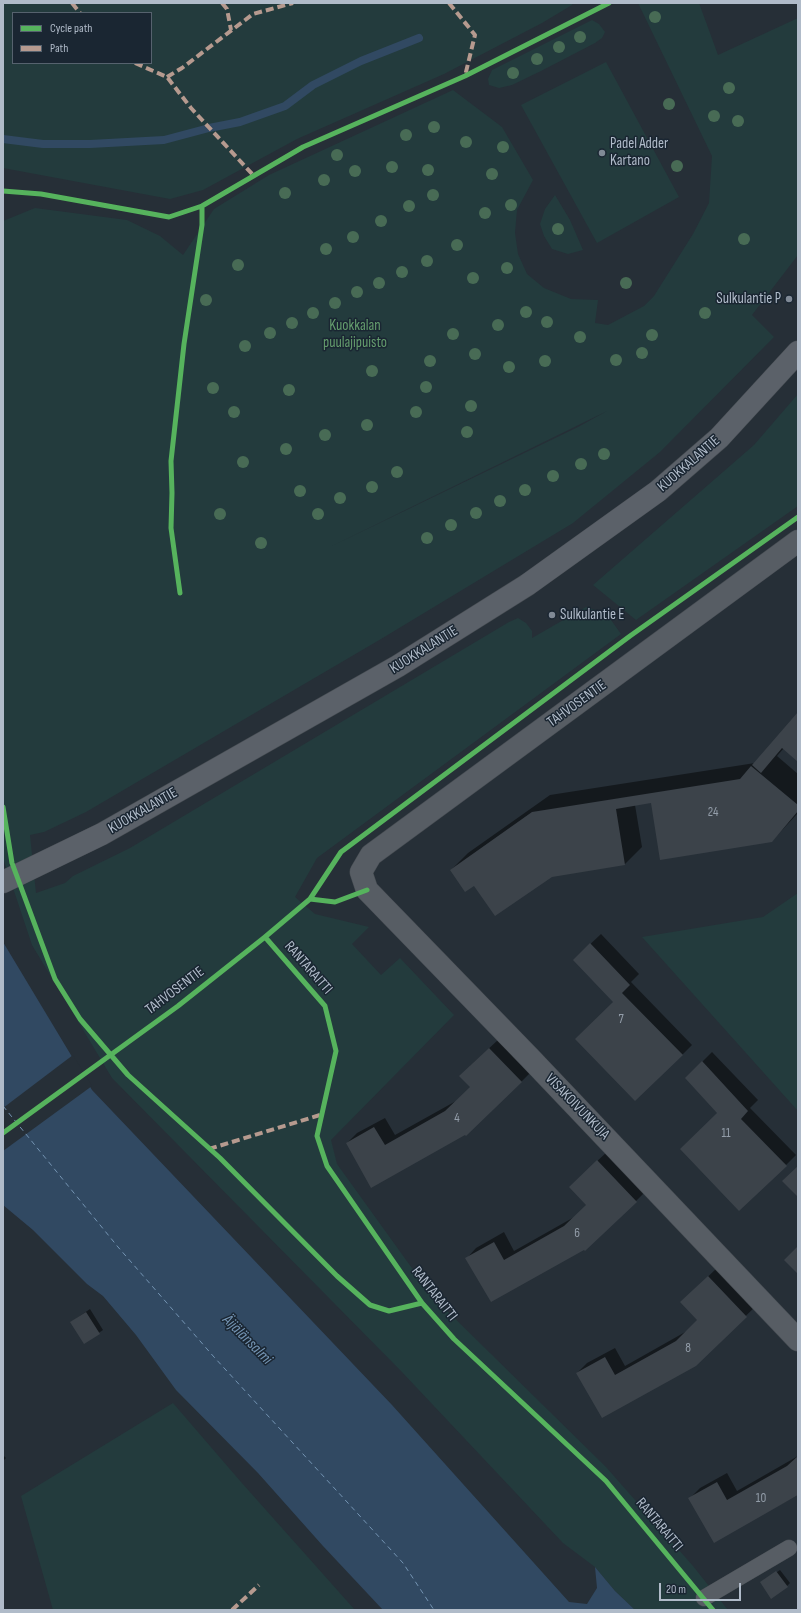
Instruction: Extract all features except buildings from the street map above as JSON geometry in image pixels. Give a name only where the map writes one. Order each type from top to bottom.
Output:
[{"type":"main road","name":"KUOKKALANTIE","points":[[3,882],[102,834],[398,666],[527,585],[658,491],[719,438],[798,352]]},
{"type":"street","name":"TAHVOSENTIE","points":[[361,872],[371,855],[798,541]]},
{"type":"street","name":"VISAKOIVUNKUJA","points":[[361,872],[367,890],[798,1340]]},
{"type":"lane","points":[[704,1598],[789,1548]]},
{"type":"green space","points":[[3,3],[573,3],[542,23],[444,74],[297,139],[203,190],[170,199],[3,168]]},
{"type":"green space","name":"Kuokkalan puulajipuisto","points":[[638,3],[699,3],[718,55],[798,18],[798,255],[752,315],[774,337],[660,452],[573,523],[381,639],[86,812],[44,832],[30,835],[36,893],[65,883],[73,876],[130,848],[509,622],[518,618],[526,623],[532,631],[532,638],[586,607],[606,613],[621,634],[317,858],[295,897],[315,914],[369,927],[352,944],[381,975],[400,958],[454,1015],[331,1140],[337,1164],[432,1296],[606,1467],[693,1566],[728,1610],[635,1610],[615,1591],[595,1567],[563,1543],[401,1371],[112,1078],[32,945],[3,858],[3,221],[35,208],[127,220],[160,236],[183,255],[214,209],[269,175],[453,90],[502,127],[533,180],[517,210],[515,233],[518,254],[527,274],[544,288],[571,299],[598,300],[595,323],[608,325],[644,306],[654,296],[693,234],[709,203],[712,156]],"holes":[[[607,411],[578,427],[330,547]]]},
{"type":"green space","points":[[592,20],[599,24],[605,32],[602,38],[595,43],[512,85],[499,88],[489,85],[488,79],[492,70]]},
{"type":"green space","points":[[606,62],[679,197],[597,243],[521,105]]},
{"type":"green space","points":[[555,195],[570,220],[583,250],[568,254],[552,249],[544,236],[540,224],[545,209]]},
{"type":"green space","points":[[798,394],[798,506],[636,620],[593,585],[754,445]]},
{"type":"green space","points":[[798,893],[798,1111],[642,937],[763,917]]},
{"type":"green space","points":[[173,1403],[355,1610],[53,1610],[21,1496]]},
{"type":"water","name":"Äijälänsalmi","points":[[3,942],[92,1090],[392,1405],[569,1602],[587,1604],[597,1588],[595,1567],[615,1591],[635,1610],[383,1610],[258,1473],[176,1390],[136,1335],[103,1296],[87,1284],[33,1230],[3,1205]]},
{"type":"pier","points":[[73,1055],[92,1086],[3,1151],[3,1108]]},
{"type":"waterway","points":[[3,139],[43,144],[90,144],[164,140],[209,128],[240,122],[285,106],[313,85],[361,61],[419,38]]},
{"type":"ferry route","points":[[3,1106],[118,1247],[214,1357],[403,1563],[434,1610]]},
{"type":"marked path","points":[[72,3],[79,12]]},
{"type":"marked path","points":[[222,3],[227,9],[231,30]]},
{"type":"marked path","points":[[167,77],[182,68],[253,14],[293,3]]},
{"type":"marked path","points":[[449,3],[475,35],[465,76]]},
{"type":"marked path","points":[[137,64],[167,77],[191,108],[254,176]]},
{"type":"marked path","points":[[209,1149],[320,1115]]},
{"type":"marked path","points":[[232,1610],[259,1585]]},
{"type":"cycle path","points":[[3,191],[41,194],[169,217],[202,206],[303,147],[465,76],[609,3]]},
{"type":"cycle path","points":[[180,593],[171,528],[171,461],[184,344],[202,225],[202,206]]},
{"type":"cycle path","points":[[3,1133],[178,1006],[265,937],[310,899],[341,852],[630,636],[798,517]]},
{"type":"cycle path","name":"RANTARAITTI","points":[[3,807],[12,863],[55,979],[80,1019],[128,1075],[220,1158],[337,1276],[370,1305],[389,1311],[422,1303]]},
{"type":"cycle path","points":[[310,899],[335,902],[367,890]]},
{"type":"cycle path","name":"RANTARAITTI","points":[[265,937],[325,1006],[336,1051],[317,1136],[327,1166],[422,1303],[454,1339],[606,1481],[713,1610]]},
{"type":"place","name":"Padel Adder Kartano","points":[[602,153]]},
{"type":"place","name":"Sulkulantie P","points":[[789,299]]},
{"type":"place","name":"Sulkulantie E","points":[[552,615]]}]
